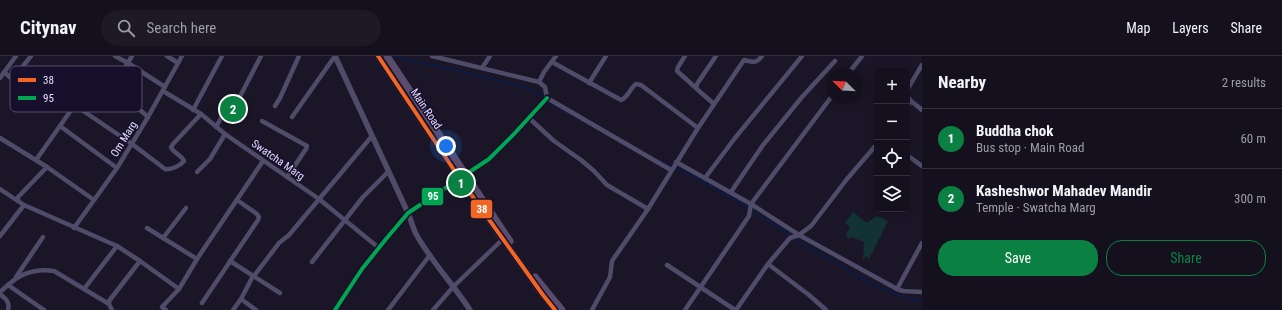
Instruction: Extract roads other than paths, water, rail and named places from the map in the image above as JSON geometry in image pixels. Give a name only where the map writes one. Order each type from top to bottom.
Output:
[{"type":"main road","name":"Main Road","points":[[378,56],[522,259],[562,310]]},
{"type":"main road","name":"Main Road","points":[[387,56],[503,239],[555,310]]},
{"type":"street","points":[[0,78],[16,56]]},
{"type":"street","points":[[23,66],[31,56]]},
{"type":"street","name":"Swatcha Marg","points":[[114,56],[133,66]]},
{"type":"street","points":[[126,66],[132,56]]},
{"type":"street","points":[[167,56],[178,63]]},
{"type":"street","name":"Om Marg","points":[[74,228],[117,168],[148,117],[182,56]]},
{"type":"street","points":[[193,110],[222,56]]},
{"type":"street","points":[[216,127],[220,118],[233,110],[261,56]]},
{"type":"street","points":[[274,106],[280,98],[299,56]]},
{"type":"street","points":[[292,117],[335,56],[389,171],[415,232],[470,310]]},
{"type":"street","points":[[432,56],[539,82],[545,87],[547,98],[671,170]]},
{"type":"street","points":[[482,68],[490,56]]},
{"type":"street","points":[[539,82],[544,72],[556,56]]},
{"type":"street","points":[[589,83],[606,56]]},
{"type":"street","points":[[685,56],[678,67],[677,72],[714,104]]},
{"type":"street","points":[[696,88],[697,84],[716,56]]},
{"type":"street","points":[[592,310],[610,277],[612,261],[648,209],[676,162],[714,104],[744,60],[754,62],[758,61],[762,56]]},
{"type":"street","points":[[705,178],[735,138],[802,56]]},
{"type":"street","points":[[853,68],[862,56]]},
{"type":"street","points":[[730,192],[763,145],[802,97],[835,61]]},
{"type":"street","points":[[552,62],[621,100],[624,99],[633,86],[636,84],[641,85],[698,128]]},
{"type":"street","points":[[910,85],[922,65]]},
{"type":"street","points":[[4,72],[10,78]]},
{"type":"street","name":"Swatcha Marg","points":[[142,72],[193,110],[201,114],[216,127],[263,161],[319,199],[379,248]]},
{"type":"street","points":[[335,310],[362,269],[408,213],[489,159],[547,98]]},
{"type":"street","points":[[909,104],[911,101],[922,110]]},
{"type":"street","points":[[685,310],[749,216],[751,204],[826,104]]},
{"type":"street","points":[[36,160],[70,112]]},
{"type":"street","points":[[87,112],[165,169],[169,170],[184,161],[183,158],[171,147],[201,114]]},
{"type":"street","points":[[142,112],[148,117]]},
{"type":"street","points":[[528,118],[554,141],[594,171],[607,185],[648,209]]},
{"type":"street","points":[[262,121],[306,146],[306,149],[287,177]]},
{"type":"street","points":[[60,126],[117,168]]},
{"type":"street","points":[[197,172],[210,159],[226,134]]},
{"type":"street","points":[[233,310],[253,276],[279,243],[289,235],[372,136]]},
{"type":"street","points":[[0,138],[48,167],[94,200]]},
{"type":"street","points":[[667,265],[736,310],[768,264],[790,238],[799,235],[811,226],[874,148]]},
{"type":"street","points":[[910,157],[922,166]]},
{"type":"street","points":[[162,309],[179,289],[197,259],[263,161]]},
{"type":"street","points":[[676,162],[751,204],[799,235],[897,288],[903,291],[922,292]]},
{"type":"street","points":[[18,201],[18,197],[48,167]]},
{"type":"street","points":[[312,262],[363,197],[389,171]]},
{"type":"street","points":[[0,189],[24,205],[117,246],[179,289]]},
{"type":"street","points":[[202,303],[259,219],[257,214],[237,200]]},
{"type":"street","points":[[0,236],[24,205]]},
{"type":"street","points":[[163,238],[186,208]]},
{"type":"street","points":[[147,228],[197,259]]},
{"type":"street","points":[[8,310],[8,301],[0,293],[16,278],[43,237]]},
{"type":"street","points":[[433,310],[454,286],[503,239]]},
{"type":"street","points":[[897,288],[922,243]]},
{"type":"street","points":[[84,289],[117,246]]},
{"type":"street","points":[[388,310],[430,255]]},
{"type":"street","points":[[109,304],[110,300],[140,261]]},
{"type":"street","points":[[230,261],[280,293]]},
{"type":"street","points":[[768,264],[826,310]]},
{"type":"street","points":[[16,278],[29,272],[45,270],[54,271],[109,304],[112,310]]},
{"type":"street","points":[[8,285],[44,310]]},
{"type":"street","points":[[240,300],[256,310]]},
{"type":"waterway","points":[[393,56],[505,82],[526,88],[541,96]]},
{"type":"waterway","points":[[548,101],[572,115]]},
{"type":"waterway","points":[[659,160],[671,167]]},
{"type":"waterway","points":[[674,168],[691,175],[748,208]]},
{"type":"waterway","points":[[752,211],[792,236]]},
{"type":"waterway","points":[[795,238],[801,243],[876,286],[901,296],[922,301]]},
{"type":"place","name":"Kasheshwor Mahadev Mandir","points":[[233,109]]},
{"type":"place","name":"Buddha chok","points":[[461,183]]}]
